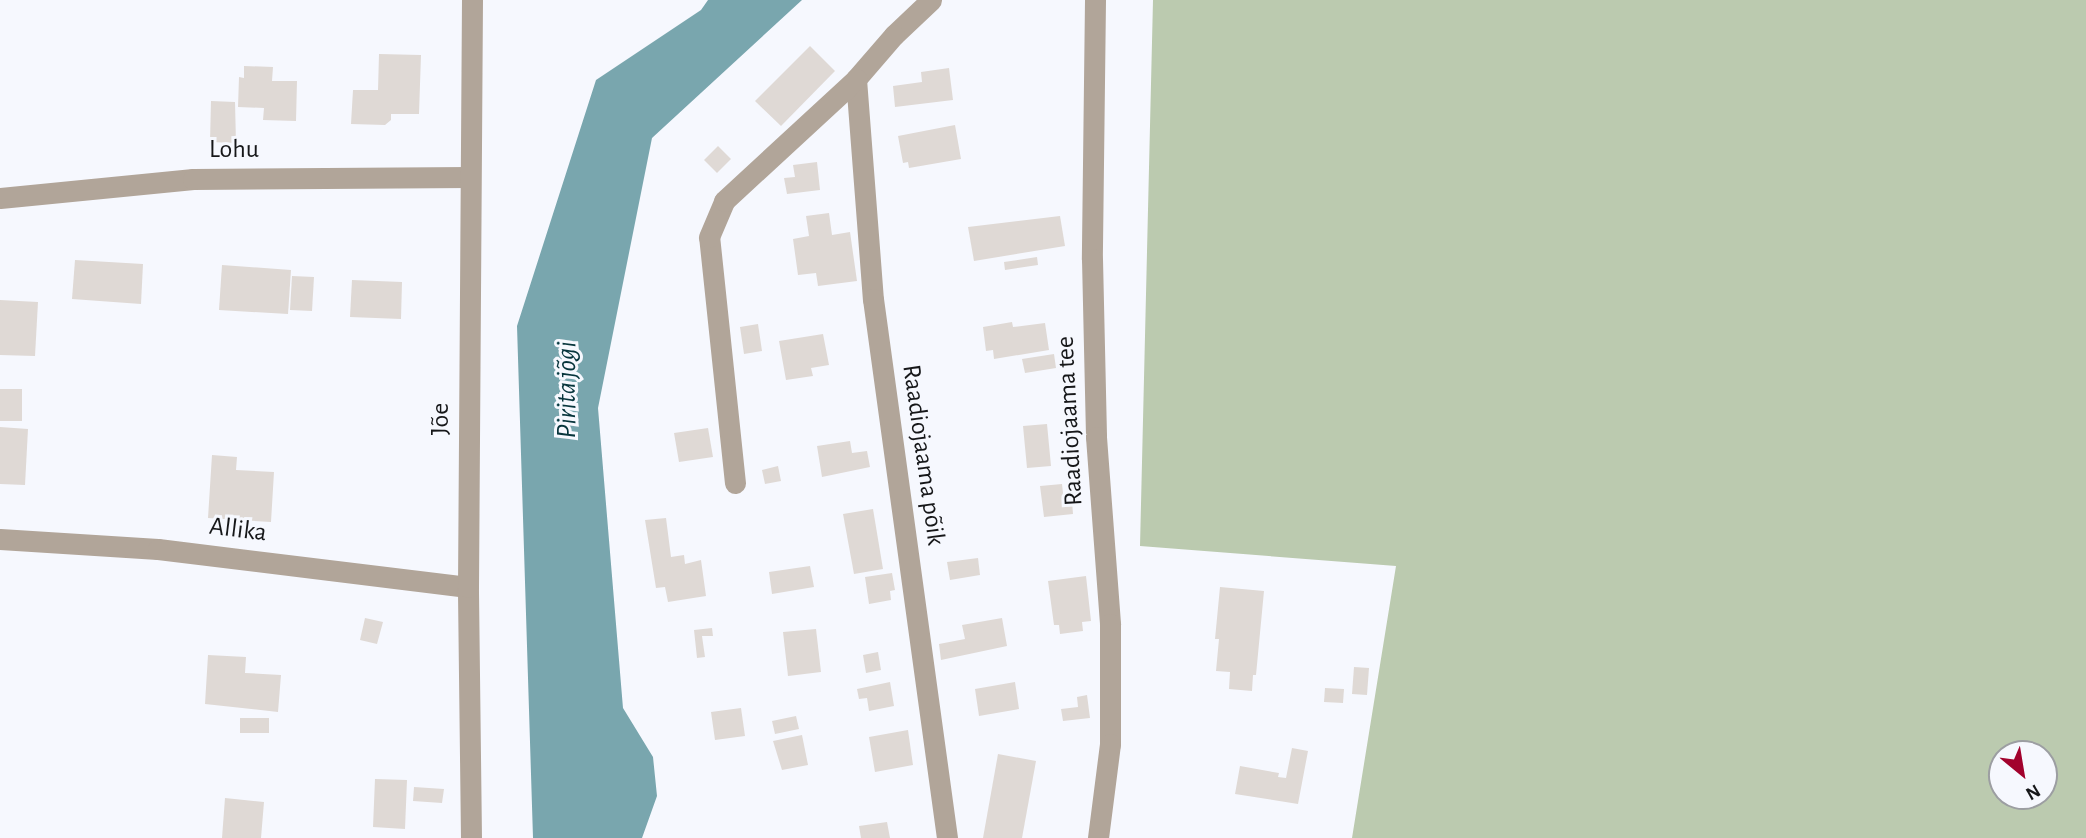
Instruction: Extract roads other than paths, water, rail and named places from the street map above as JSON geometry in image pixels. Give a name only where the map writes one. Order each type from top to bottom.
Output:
[{"type":"street","name":"Jõe","points":[[471,838],[468,586],[472,0]]},
{"type":"street","points":[[735,484],[709,237],[724,201],[856,79],[894,35],[931,0]]},
{"type":"street","name":"Raadiojaama tee","points":[[1095,0],[1092,259],[1095,396],[1110,624],[1110,744],[1098,838]]},
{"type":"street","name":"Raadiojaama põik","points":[[856,79],[873,299],[947,838]]},
{"type":"street","name":"Lohu","points":[[0,198],[193,179],[469,177]]},
{"type":"street","name":"Allika","points":[[0,539],[158,549],[468,586]]},
{"type":"water","name":"Pirita jõgi","points":[[708,0],[802,0],[652,138],[598,408],[623,708],[653,757],[657,796],[642,838],[533,838],[517,326],[596,80],[701,10]]}]
